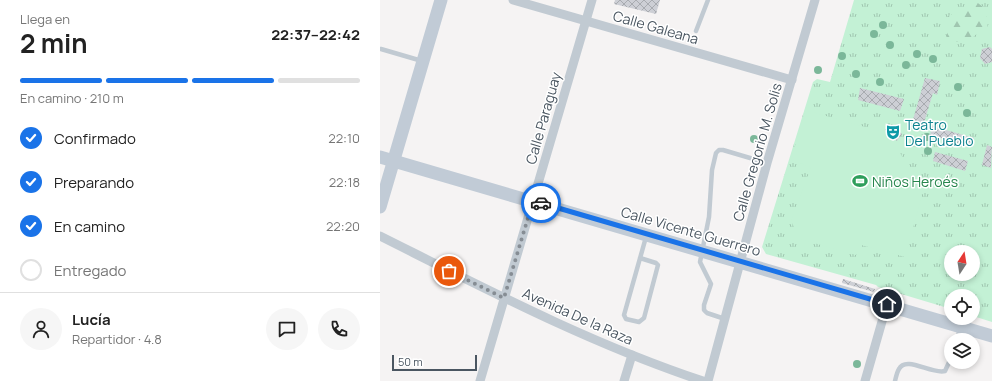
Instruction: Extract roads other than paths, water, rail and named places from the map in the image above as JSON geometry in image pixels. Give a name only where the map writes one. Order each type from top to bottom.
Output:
[{"type":"main road","points":[[380,207],[441,0]]},
{"type":"main road","name":"Calle Vicente Guerrero","points":[[380,156],[992,336]]},
{"type":"street","name":"Calle Galeana","points":[[513,0],[792,80]]},
{"type":"street","name":"Calle Paraguay","points":[[480,381],[592,0]]},
{"type":"street","name":"Calle Gregorio M. Solis","points":[[708,381],[767,163],[815,0]]},
{"type":"street","name":"Avenida De la Raza","points":[[380,236],[504,298],[632,355],[666,369],[703,381]]},
{"type":"street","points":[[865,381],[887,304]]},
{"type":"street","points":[[624,381],[632,355]]},
{"type":"lane","points":[[696,31],[708,0]]},
{"type":"lane","points":[[381,49],[422,61]]},
{"type":"lane","points":[[725,319],[707,313],[704,310],[704,305],[711,284],[700,262],[709,217],[712,170],[716,153],[719,150],[723,150],[767,163]]},
{"type":"lane","points":[[640,258],[658,265],[644,318],[640,322],[626,319],[624,315],[640,258],[647,235]]},
{"type":"lane","points":[[959,333],[961,326]]},
{"type":"lane","points":[[895,381],[899,368],[903,364],[909,363],[940,373],[946,369]]},
{"type":"place","name":"Teatro Del Pueblo","points":[[893,132]]},
{"type":"place","name":"Niños Heroés","points":[[860,181]]}]
